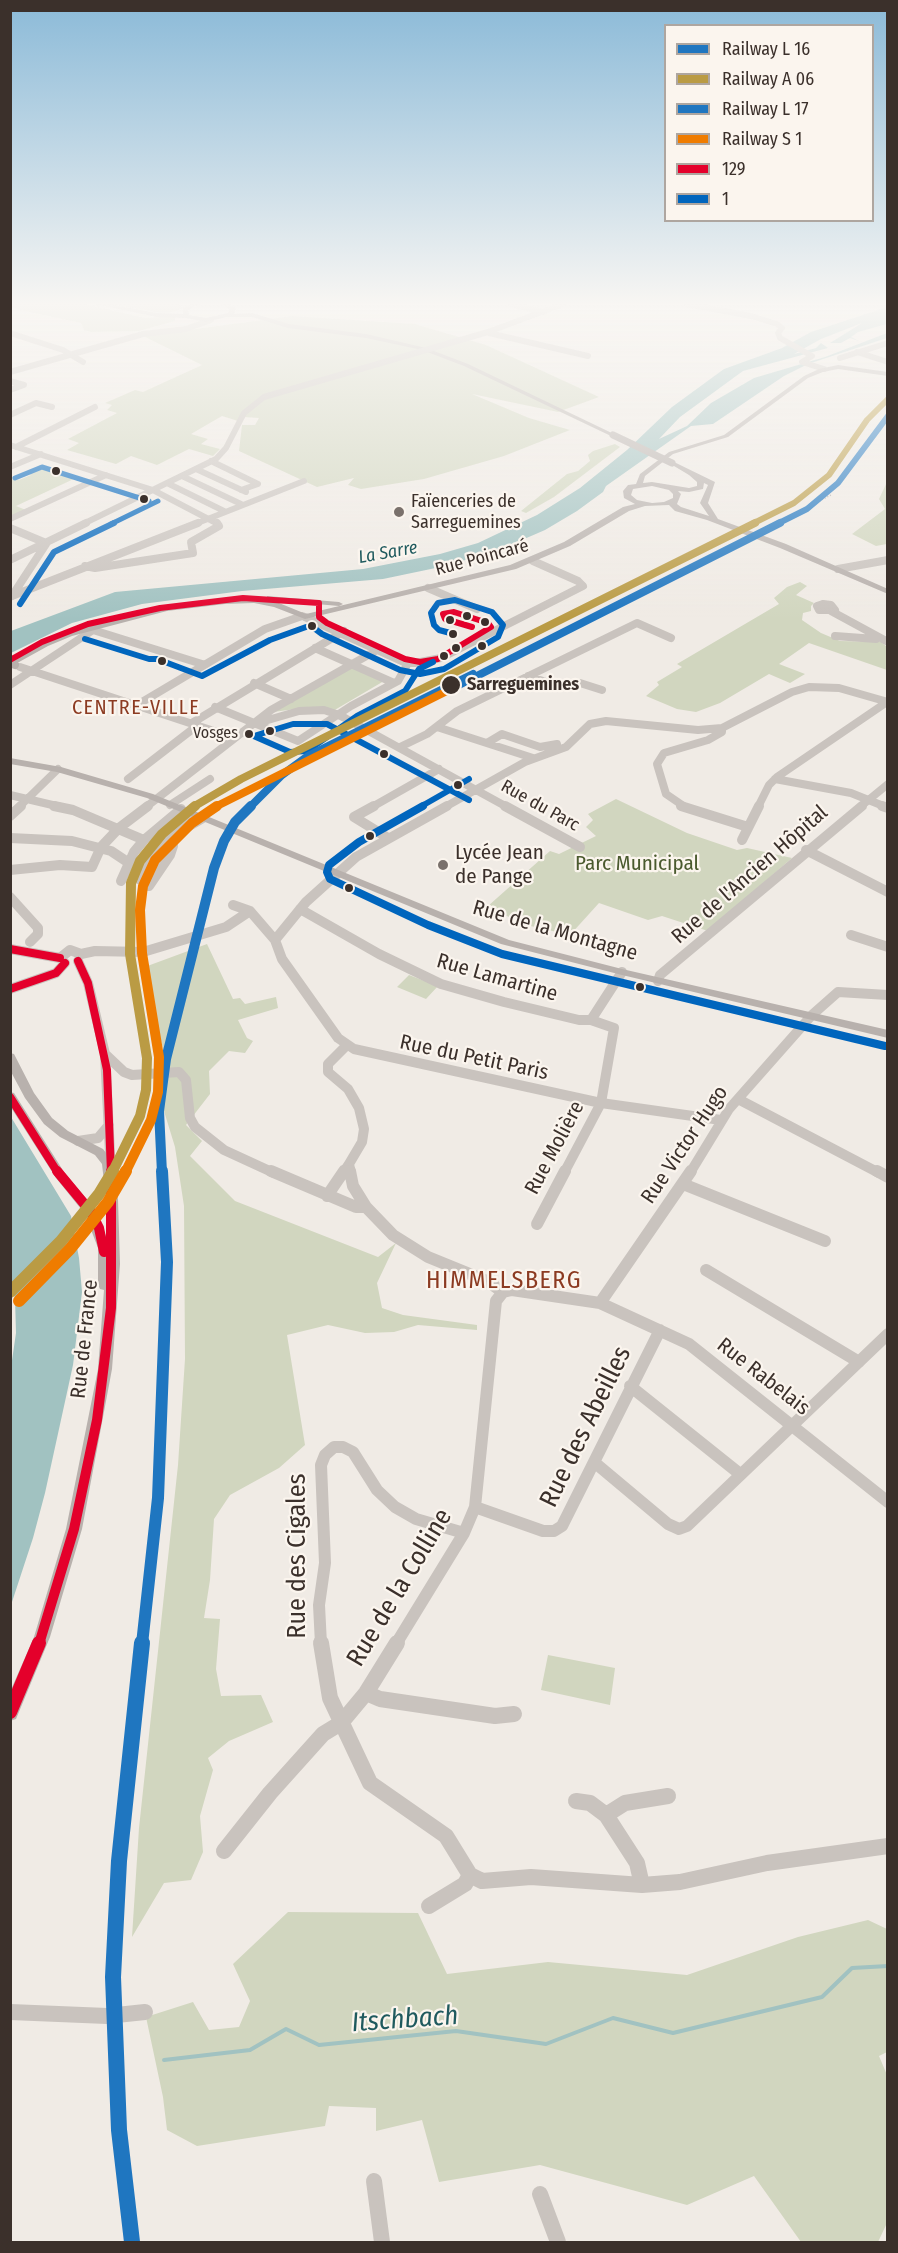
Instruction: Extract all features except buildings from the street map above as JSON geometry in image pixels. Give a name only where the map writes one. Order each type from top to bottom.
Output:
[{"type":"main road","points":[[560,409],[703,477],[712,486],[704,500],[706,509],[729,525]]},
{"type":"main road","points":[[657,484],[639,485],[642,475],[675,451],[730,434],[763,409]]},
{"type":"main road","points":[[646,473],[647,478],[657,484],[671,488],[694,489],[702,485],[699,478],[680,467]]},
{"type":"main road","points":[[657,505],[706,488],[707,483],[703,477]]},
{"type":"main road","name":"Rue Poincaré","points":[[608,518],[626,504],[629,498],[627,491],[639,485]]},
{"type":"main road","points":[[671,488],[675,499],[674,507],[678,509],[710,518],[783,546],[888,592]]},
{"type":"main road","points":[[629,498],[644,504],[710,518]]},
{"type":"main road","name":"Rue Poincaré","points":[[300,615],[313,605],[355,605],[533,561],[629,507],[644,504]]},
{"type":"main road","points":[[13,664],[42,642],[109,621],[172,606],[258,598],[313,605]]},
{"type":"main road","points":[[13,664],[45,644],[109,621],[167,609],[232,601],[261,602],[300,615],[313,605]]},
{"type":"main road","name":"Rue de la Montagne","points":[[10,761],[123,784],[157,800],[339,872],[488,936],[658,981],[888,1034]]},
{"type":"main road","points":[[10,1057],[34,1103],[48,1121],[61,1132],[104,1157],[110,1170],[111,1182]]},
{"type":"main road","points":[[10,1085],[49,1133],[93,1157],[102,1167],[107,1238],[104,1248]]},
{"type":"main road","points":[[10,1096],[60,1174],[92,1212],[104,1248],[106,1364]]},
{"type":"main road","name":"Rue de France","points":[[10,1713],[42,1637],[66,1560],[95,1430],[106,1364],[113,1264],[111,1182]]},
{"type":"street","points":[[10,415],[24,409]]},
{"type":"street","points":[[13,446],[91,409]]},
{"type":"street","points":[[10,560],[14,555],[46,543],[211,461],[225,448],[248,409]]},
{"type":"street","points":[[13,446],[153,490],[207,517],[219,526],[191,542],[193,553],[95,568],[86,566]]},
{"type":"street","points":[[10,467],[41,454]]},
{"type":"street","points":[[211,461],[258,484],[241,490]]},
{"type":"street","points":[[196,469],[257,498]]},
{"type":"street","points":[[10,519],[106,475]]},
{"type":"street","points":[[182,476],[241,504]]},
{"type":"street","points":[[11,596],[207,517],[304,481]]},
{"type":"street","points":[[167,483],[224,511]]},
{"type":"street","points":[[10,528],[46,543]]},
{"type":"street","points":[[11,596],[46,543]]},
{"type":"street","points":[[838,569],[888,560]]},
{"type":"street","points":[[137,705],[265,628],[300,615],[408,663],[446,656],[584,584],[533,561]]},
{"type":"street","points":[[428,588],[477,609]]},
{"type":"street","points":[[313,605],[320,618],[342,632]]},
{"type":"street","points":[[831,611],[888,642]]},
{"type":"street","points":[[109,621],[112,632],[128,640]]},
{"type":"street","points":[[400,747],[437,727],[457,711],[637,623],[671,638]]},
{"type":"street","points":[[10,685],[92,629],[202,664]]},
{"type":"street","points":[[123,784],[214,707],[342,632]]},
{"type":"street","points":[[835,636],[880,638]]},
{"type":"street","points":[[315,648],[394,683]]},
{"type":"street","points":[[377,648],[420,662]]},
{"type":"street","points":[[10,870],[60,865],[92,867],[101,847],[119,828],[254,723],[377,648]]},
{"type":"street","points":[[32,669],[40,660]]},
{"type":"street","points":[[214,707],[294,741],[302,740],[401,678],[408,663]]},
{"type":"street","points":[[13,664],[235,738]]},
{"type":"street","points":[[528,676],[558,686],[580,683],[602,690]]},
{"type":"street","points":[[254,683],[291,699]]},
{"type":"street","points":[[275,940],[300,909],[356,857],[533,758],[566,747],[590,724],[606,721],[698,730],[722,728],[792,692],[809,687],[839,688],[887,702]]},
{"type":"street","points":[[742,840],[775,779],[887,702]]},
{"type":"street","name":"Rue du Parc","points":[[254,723],[299,711],[324,710],[336,714],[580,847]]},
{"type":"street","points":[[437,727],[533,758]]},
{"type":"street","points":[[722,728],[722,732],[708,740],[664,753],[657,764],[666,794],[677,804],[704,815],[748,827]]},
{"type":"street","points":[[487,743],[502,734],[540,747],[557,744]]},
{"type":"street","points":[[10,816],[58,769]]},
{"type":"street","points":[[388,838],[354,817],[439,769]]},
{"type":"street","points":[[170,805],[210,779]]},
{"type":"street","points":[[775,779],[868,799],[888,808]]},
{"type":"street","name":"Rue de l'Ancien Hôpital","points":[[658,981],[660,975],[806,850],[888,784]]},
{"type":"street","points":[[10,795],[73,810],[144,840]]},
{"type":"street","points":[[149,886],[170,855],[173,846],[171,835],[186,811]]},
{"type":"street","points":[[121,881],[129,862],[144,840],[186,811]]},
{"type":"street","points":[[139,879],[165,840],[203,818]]},
{"type":"street","points":[[10,838],[72,841],[101,847],[129,862]]},
{"type":"street","points":[[806,850],[888,892]]},
{"type":"street","points":[[10,897],[38,928],[38,934],[25,948]]},
{"type":"street","points":[[233,905],[250,911],[275,940],[282,959],[346,1046],[328,1064],[328,1072],[348,1089],[359,1108],[363,1129],[362,1142],[350,1164],[327,1196]]},
{"type":"street","name":"Rue Lamartine","points":[[300,909],[379,954],[441,984],[514,1005],[579,1020],[591,1020]]},
{"type":"street","points":[[10,949],[25,948],[63,960],[79,958],[95,951],[143,952],[226,927],[250,911]]},
{"type":"street","points":[[852,935],[888,947]]},
{"type":"street","name":"Rue de France","points":[[79,958],[88,983],[105,1054],[111,1182]]},
{"type":"street","points":[[10,989],[56,973],[63,960]]},
{"type":"street","points":[[591,1020],[622,972]]},
{"type":"street","name":"Rue Victor Hugo","points":[[600,1303],[683,1184],[721,1120],[812,1016],[838,992],[888,995]]},
{"type":"street","name":"Rue Molière","points":[[537,1224],[601,1103],[614,1028],[591,1020]]},
{"type":"street","name":"Rue du Petit Paris","points":[[346,1046],[365,1053],[601,1103],[721,1120]]},
{"type":"street","points":[[105,1054],[124,1072],[132,1075],[179,1072],[186,1080],[190,1118],[195,1127],[224,1150],[327,1196],[357,1207],[366,1207]]},
{"type":"street","points":[[738,1099],[888,1177]]},
{"type":"street","points":[[78,1142],[98,1138],[110,1125]]},
{"type":"street","points":[[350,1164],[353,1186],[366,1207],[393,1235],[428,1257],[487,1281],[503,1292]]},
{"type":"street","points":[[335,1184],[353,1186]]},
{"type":"street","points":[[683,1184],[825,1241]]},
{"type":"street","points":[[706,1270],[859,1362]]},
{"type":"street","name":"Rue Rabelais","points":[[503,1292],[512,1290],[600,1303],[689,1344],[888,1502]]},
{"type":"street","name":"Rue de la Colline","points":[[224,1851],[270,1793],[322,1734],[342,1723],[366,1693],[464,1533],[475,1507],[496,1301],[503,1292]]},
{"type":"street","name":"Rue des Abeilles","points":[[475,1507],[543,1531],[554,1532],[562,1526],[660,1330]]},
{"type":"street","points":[[594,1462],[603,1467],[668,1524],[679,1528],[687,1526],[888,1334]]},
{"type":"street","points":[[630,1386],[740,1474]]},
{"type":"street","name":"Rue des Cigales","points":[[342,1723],[330,1698],[320,1632],[319,1605],[325,1563],[321,1465],[325,1455],[334,1447],[343,1447],[353,1452],[377,1490],[395,1508],[416,1519],[464,1533]]},
{"type":"street","points":[[366,1693],[380,1700],[495,1716],[514,1714]]},
{"type":"street","points":[[342,1723],[370,1783],[432,1824],[446,1836],[470,1875],[482,1881],[531,1877],[642,1885],[680,1882],[767,1863],[888,1846]]},
{"type":"street","points":[[606,1815],[625,1803],[668,1796]]},
{"type":"street","points":[[576,1801],[590,1803],[606,1815],[613,1829],[638,1863],[642,1885]]},
{"type":"street","points":[[429,1906],[465,1884],[470,1875]]},
{"type":"street","points":[[10,2012],[107,2016],[145,2012]]},
{"type":"street","points":[[374,2181],[382,2242]]},
{"type":"street","points":[[540,2194],[558,2242]]},
{"type":"green space","points":[[508,409],[570,430],[504,456],[424,479],[361,489],[348,485],[354,478],[317,487],[239,451],[242,425],[255,425],[259,418],[244,417],[238,421],[222,416],[191,434],[208,439],[201,444],[220,449],[213,456],[189,449],[157,465],[131,456],[116,464],[67,450],[79,443],[68,439],[117,413],[107,410]]},
{"type":"green space","points":[[544,409],[566,409],[558,412]]},
{"type":"green space","points":[[615,444],[620,447],[554,497],[526,513],[521,511],[567,474],[578,471],[590,461],[588,455],[593,451]]},
{"type":"green space","points":[[40,465],[78,477],[16,506],[26,510],[11,516],[11,478],[19,480],[31,475],[27,473]]},
{"type":"green space","points":[[887,482],[887,544],[876,546],[852,534],[885,509],[879,499]]},
{"type":"green space","points":[[800,582],[807,586],[796,595],[814,603],[811,611],[803,613],[802,620],[821,633],[840,641],[881,642],[887,647],[887,670],[809,643],[779,664],[805,674],[790,683],[769,674],[720,703],[696,712],[677,709],[646,696],[659,685],[657,682],[682,667],[677,664],[779,604],[774,598],[787,587]]},
{"type":"green space","points":[[354,666],[384,681],[333,711],[303,708],[273,712]]},
{"type":"green space","name":"Parc Municipal","points":[[616,799],[687,833],[737,850],[747,848],[792,858],[708,931],[662,916],[648,920],[599,903],[570,935],[522,924],[488,906],[550,851],[559,854],[596,836],[586,827],[593,820],[588,814]]},
{"type":"green space","points":[[207,944],[233,999],[240,998],[245,1004],[276,997],[278,1008],[238,1020],[247,1038],[253,1041],[245,1053],[229,1051],[209,1071],[210,1094],[186,1125],[202,1141],[190,1156],[235,1201],[378,1257],[396,1243],[377,1283],[382,1308],[403,1315],[477,1325],[477,1330],[418,1325],[394,1332],[365,1333],[328,1325],[287,1335],[305,1445],[279,1468],[230,1495],[214,1519],[210,1580],[204,1618],[220,1619],[216,1669],[221,1696],[261,1695],[273,1722],[229,1741],[208,1758],[213,1770],[200,1816],[203,1852],[191,1880],[164,1883],[132,1937],[139,1828],[178,1465],[185,1359],[184,1206],[175,1147],[160,1098],[166,1060],[142,968]]},
{"type":"green space","points":[[409,975],[438,986],[426,999],[397,987]]},
{"type":"green space","points":[[548,1655],[615,1668],[610,1705],[541,1690]]},
{"type":"green space","points":[[288,1912],[418,1913],[447,1974],[548,1962],[687,1975],[798,1937],[868,1920],[887,1929],[887,2052],[879,2056],[887,2075],[887,2223],[878,2242],[801,2242],[754,2176],[687,2205],[540,2165],[439,2182],[422,2120],[376,2131],[376,2108],[329,2106],[325,2126],[197,2146],[167,2130],[163,2097],[146,2017],[193,2002],[209,2030],[239,2027],[250,2001],[233,1964]]},
{"type":"water","points":[[670,409],[691,409],[659,439],[687,426],[705,409],[735,409],[713,424],[691,426],[606,486],[603,492],[577,511],[545,530],[508,546],[450,565],[383,579],[242,591],[142,604],[72,623],[11,653],[11,631],[115,592],[363,569],[440,554],[478,543],[537,515],[580,488],[627,450]]},
{"type":"water","points":[[11,1117],[71,1216],[79,1258],[82,1292],[73,1365],[45,1493],[11,1605],[10,1374],[16,1333],[15,1298],[10,1282]]},
{"type":"waterway","name":"Itschbach","points":[[164,2060],[250,2050],[286,2029],[319,2045],[456,2031],[546,2044],[613,2018],[673,2033],[822,1997],[852,1968],[888,1966]]},
{"type":"railway","points":[[798,512],[831,495]]},
{"type":"transit line","points":[[10,1292],[61,1241],[99,1194],[124,1152],[140,1116],[146,1090],[147,1058],[130,954],[129,900],[131,883],[140,861],[162,834],[197,804],[241,779],[794,503],[829,475],[867,420],[878,409]]},
{"type":"transit line","points":[[451,689],[807,509],[838,483],[888,416]]},
{"type":"transit line","name":"1","points":[[15,478],[42,467],[149,501]]},
{"type":"transit line","name":"1","points":[[20,604],[54,552],[158,501]]},
{"type":"transit line","name":"129","points":[[10,660],[42,642],[88,624],[160,608],[243,598],[319,603],[319,617],[327,623],[405,659],[420,662],[438,659],[491,627],[488,623],[454,612],[443,614],[445,619],[472,627]]},
{"type":"transit line","name":"1","points":[[310,625],[322,634],[400,670],[420,674],[444,669],[498,637],[503,625],[492,612],[455,600],[438,603],[431,613],[434,625],[439,630],[454,634]]},
{"type":"transit line","name":"1","points":[[85,639],[149,659],[157,659],[202,676],[270,640],[306,627]]},
{"type":"transit line","name":"1","points":[[249,734],[290,752],[307,751],[357,716],[405,691],[419,669],[433,662]]},
{"type":"transit line","points":[[132,2242],[119,2130],[113,1977],[119,1861],[158,1498],[167,1262],[159,1111],[166,1059],[214,868],[224,841],[235,822],[282,775],[308,756],[473,674]]},
{"type":"transit line","points":[[19,1301],[70,1249],[108,1202],[134,1158],[151,1120],[158,1092],[159,1057],[142,953],[140,910],[143,886],[155,860],[192,823],[227,799],[451,689]]},
{"type":"transit line","name":"1","points":[[257,735],[293,724],[327,724],[469,800]]},
{"type":"transit line","name":"1","points":[[469,779],[359,842],[329,865],[327,872],[330,879],[428,925],[502,954],[885,1046]]},
{"type":"transit line","name":"129","points":[[10,949],[60,958]]},
{"type":"transit line","name":"129","points":[[10,1712],[42,1637],[74,1529],[97,1420],[111,1308],[112,1200],[107,1070],[88,983],[78,961]]},
{"type":"transit line","name":"129","points":[[10,989],[56,973],[65,963]]},
{"type":"transit line","name":"129","points":[[10,1097],[60,1175],[91,1212],[99,1228],[104,1252]]},
{"type":"place","name":"Faïenceries de Sarreguemines","points":[[399,512]]},
{"type":"place","name":"Sarreguemines","points":[[451,685]]},
{"type":"place","name":"Vosges","points":[[249,734]]},
{"type":"place","name":"Lycée Jean de Pange","points":[[443,865]]},
{"type":"district","name":"CENTRE-VILLE","points":[[136,708]]},
{"type":"district","name":"HIMMELSBERG","points":[[504,1281]]},
{"type":"water label","name":"La Sarre","points":[[388,553]]}]
